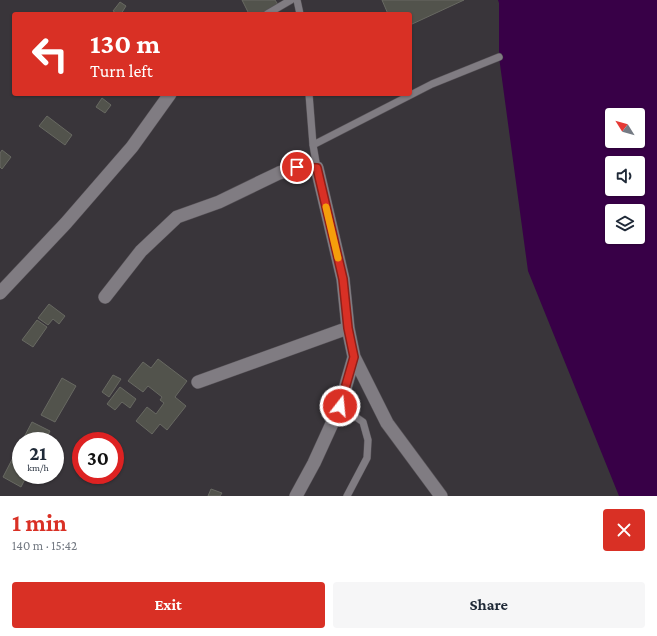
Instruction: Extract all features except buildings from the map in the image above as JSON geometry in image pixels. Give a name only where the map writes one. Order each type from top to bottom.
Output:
[{"type":"street","points":[[0,294],[66,223],[132,147],[169,96]]},
{"type":"street","points":[[104,297],[141,251],[177,217],[219,202],[280,173],[297,167],[317,168],[343,279],[348,328],[354,357],[386,424],[441,496]]},
{"type":"street","points":[[198,382],[348,328]]},
{"type":"street","points":[[296,496],[314,463],[340,406],[354,357]]},
{"type":"lane","points":[[270,12],[291,0]]},
{"type":"lane","points":[[297,0],[300,12]]},
{"type":"lane","points":[[412,94],[432,84],[499,57]]},
{"type":"lane","points":[[309,96],[312,145],[317,168]]},
{"type":"lane","points":[[312,145],[408,96]]},
{"type":"lane","points":[[340,406],[363,422],[368,440],[367,458],[347,496]]},
{"type":"shaded area","points":[[498,0],[657,0],[657,496],[619,496],[528,271],[499,57]]},
{"type":"slow traffic","points":[[326,207],[338,258]]},
{"type":"route","points":[[297,167],[317,168],[343,279],[348,328],[354,357],[340,406]]}]
